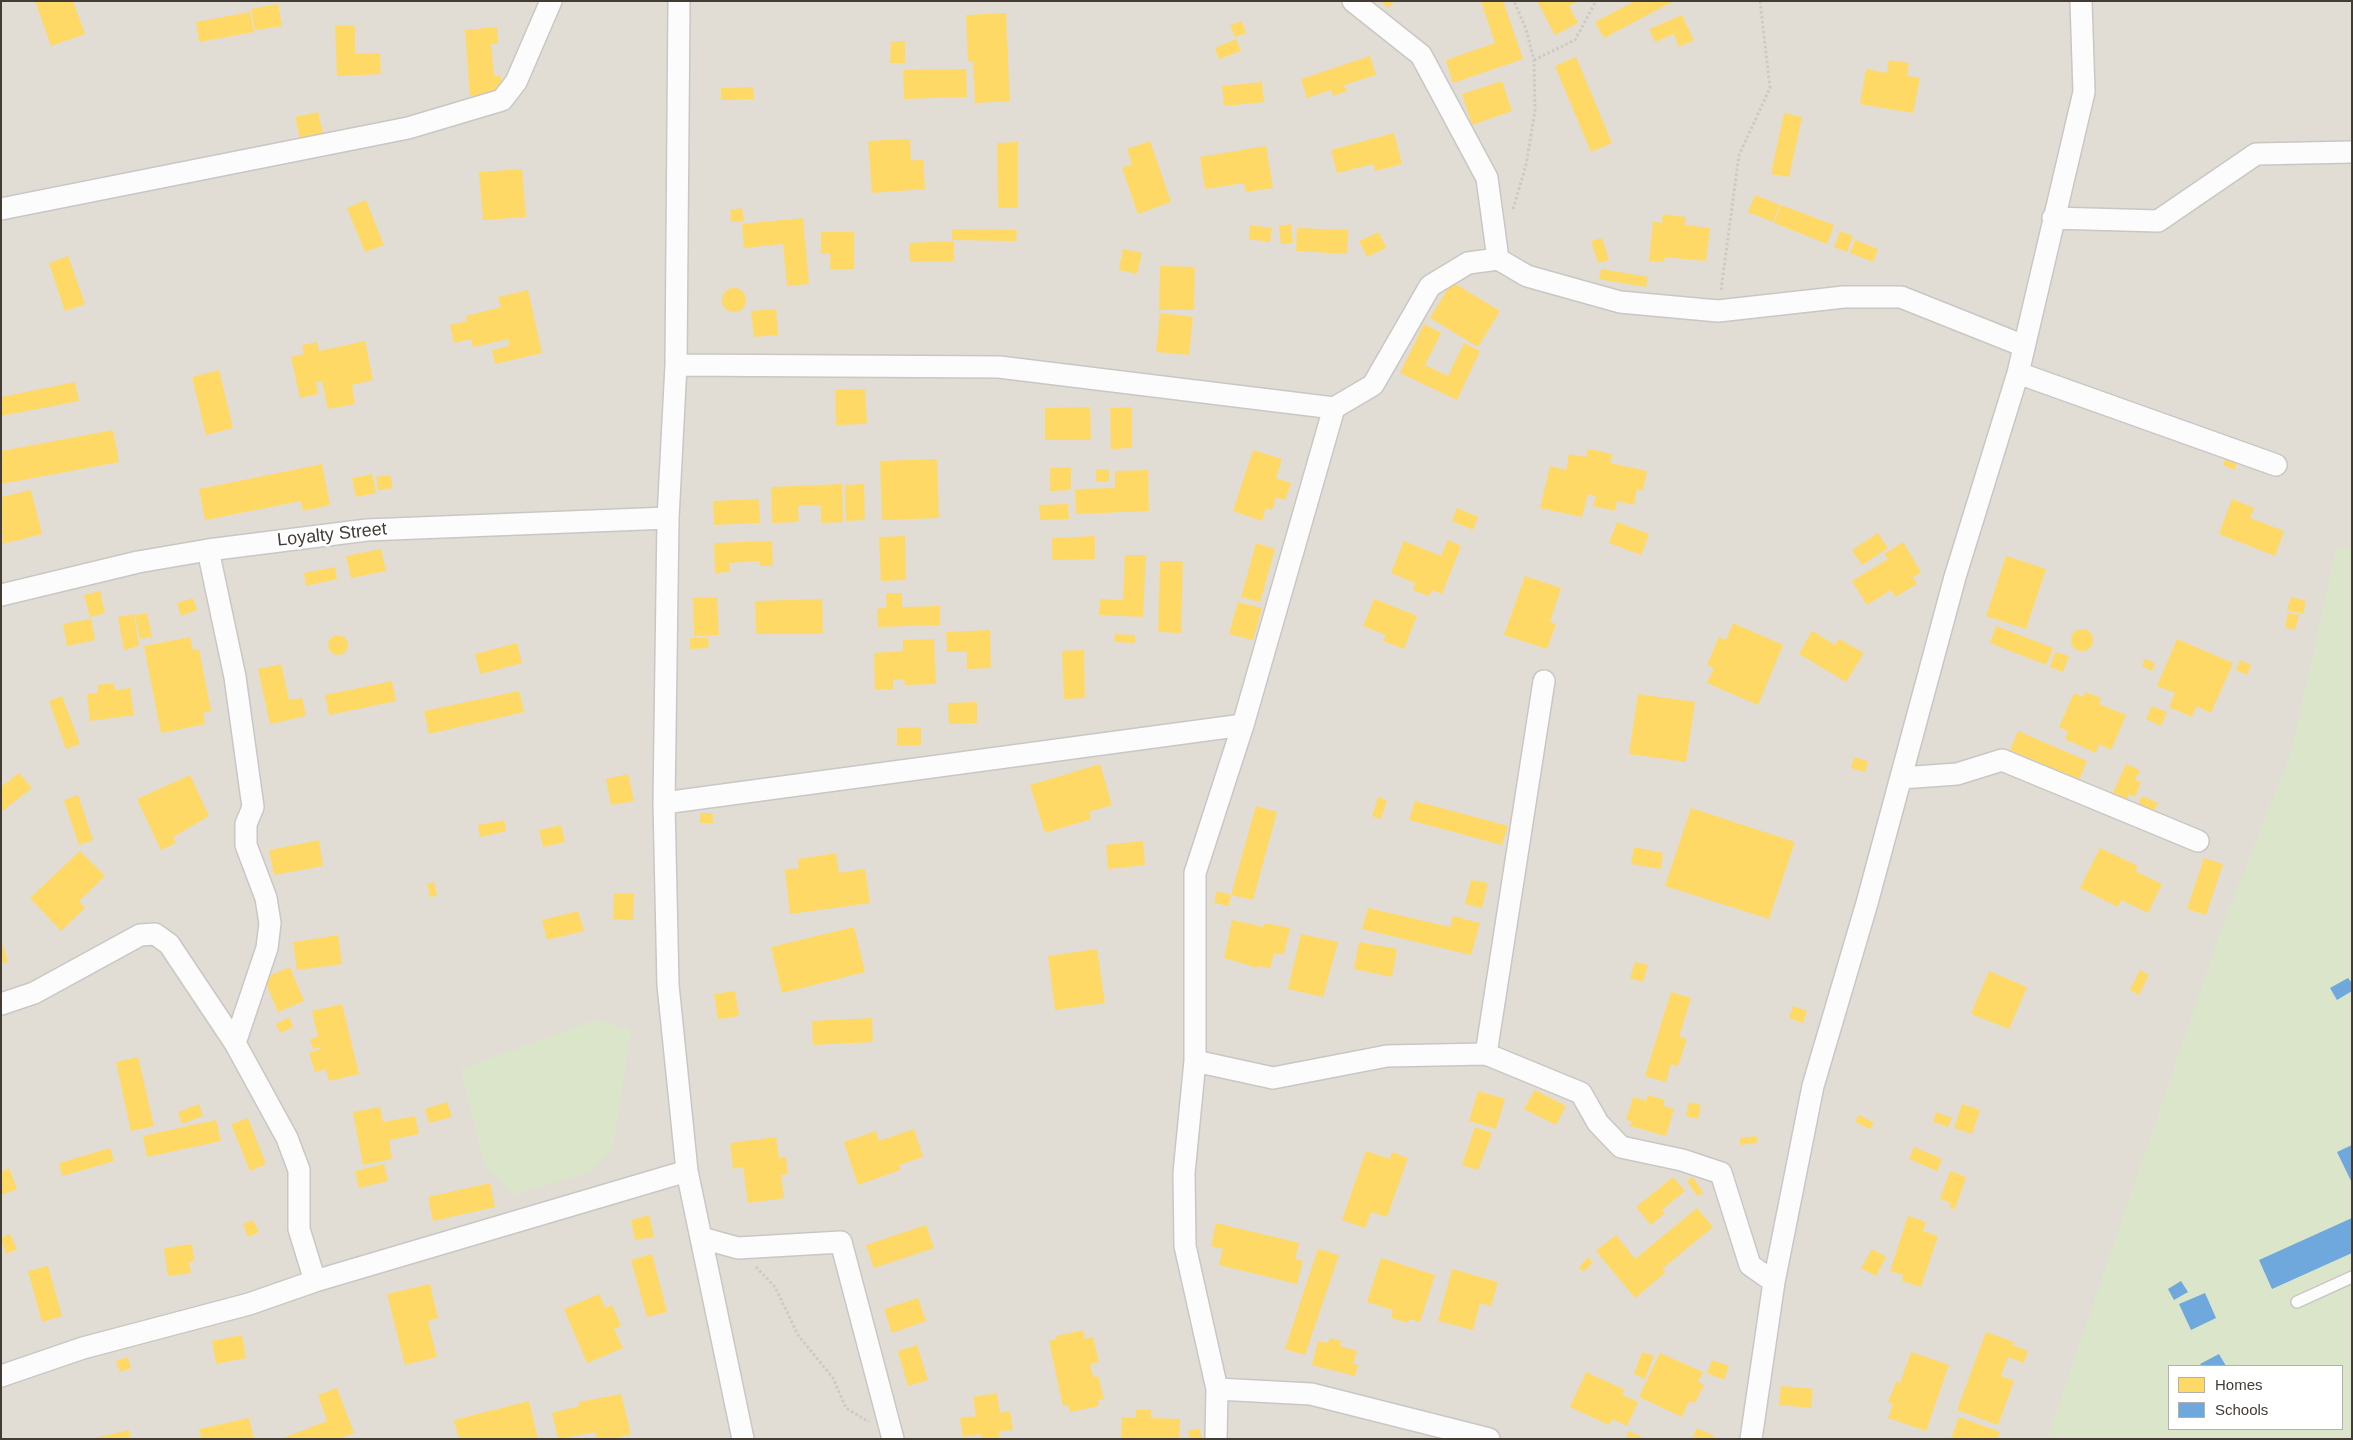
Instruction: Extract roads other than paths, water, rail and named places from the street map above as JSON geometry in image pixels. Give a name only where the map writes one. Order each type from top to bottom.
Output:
[{"type":"street","points":[[1,209],[408,128],[502,100],[516,82],[551,1]]},
{"type":"street","points":[[679,1],[676,366],[668,518],[664,803],[668,985],[687,1171],[743,1439]]},
{"type":"street","points":[[1353,1],[1421,55],[1487,178],[1498,259]]},
{"type":"street","points":[[1751,1439],[1774,1282],[1814,1086],[1901,778],[1955,577],[2018,373],[2084,92],[2080,1]]},
{"type":"street","points":[[2053,218],[2158,220],[2256,154],[2352,152]]},
{"type":"street","points":[[676,366],[999,367],[1334,408],[1374,384],[1430,286],[1468,263],[1498,259],[1527,276],[1620,302],[1718,311],[1844,297],[1901,297],[2024,346]]},
{"type":"street","points":[[2018,373],[2276,465]]},
{"type":"street","points":[[1216,1439],[1217,1389],[1185,1246],[1184,1173],[1195,1061],[1195,873],[1243,725],[1334,408]]},
{"type":"street","name":"Loyalty Street","points":[[1,595],[138,562],[208,550],[367,530],[668,518]]},
{"type":"street","points":[[208,550],[235,677],[253,807],[246,824],[246,845],[266,898],[270,923],[267,948],[235,1043]]},
{"type":"street","points":[[1486,1054],[1544,681]]},
{"type":"street","points":[[664,803],[1243,725]]},
{"type":"street","points":[[1901,778],[1957,774],[2002,760],[2198,840]]},
{"type":"street","points":[[1,1004],[34,993],[140,935],[155,934],[169,944],[235,1043],[287,1138],[299,1170],[299,1229],[314,1281]]},
{"type":"street","points":[[1195,1061],[1273,1078],[1387,1056],[1486,1054],[1581,1093],[1598,1123],[1621,1147],[1682,1160],[1721,1173],[1750,1264],[1774,1282]]},
{"type":"street","points":[[1,1376],[83,1348],[249,1304],[314,1281],[687,1171]]},
{"type":"street","points":[[702,1238],[738,1248],[841,1242],[893,1438]]},
{"type":"street","points":[[1217,1389],[1310,1394],[1490,1439]]},
{"type":"lane","points":[[2297,1302],[2352,1276]]}]
